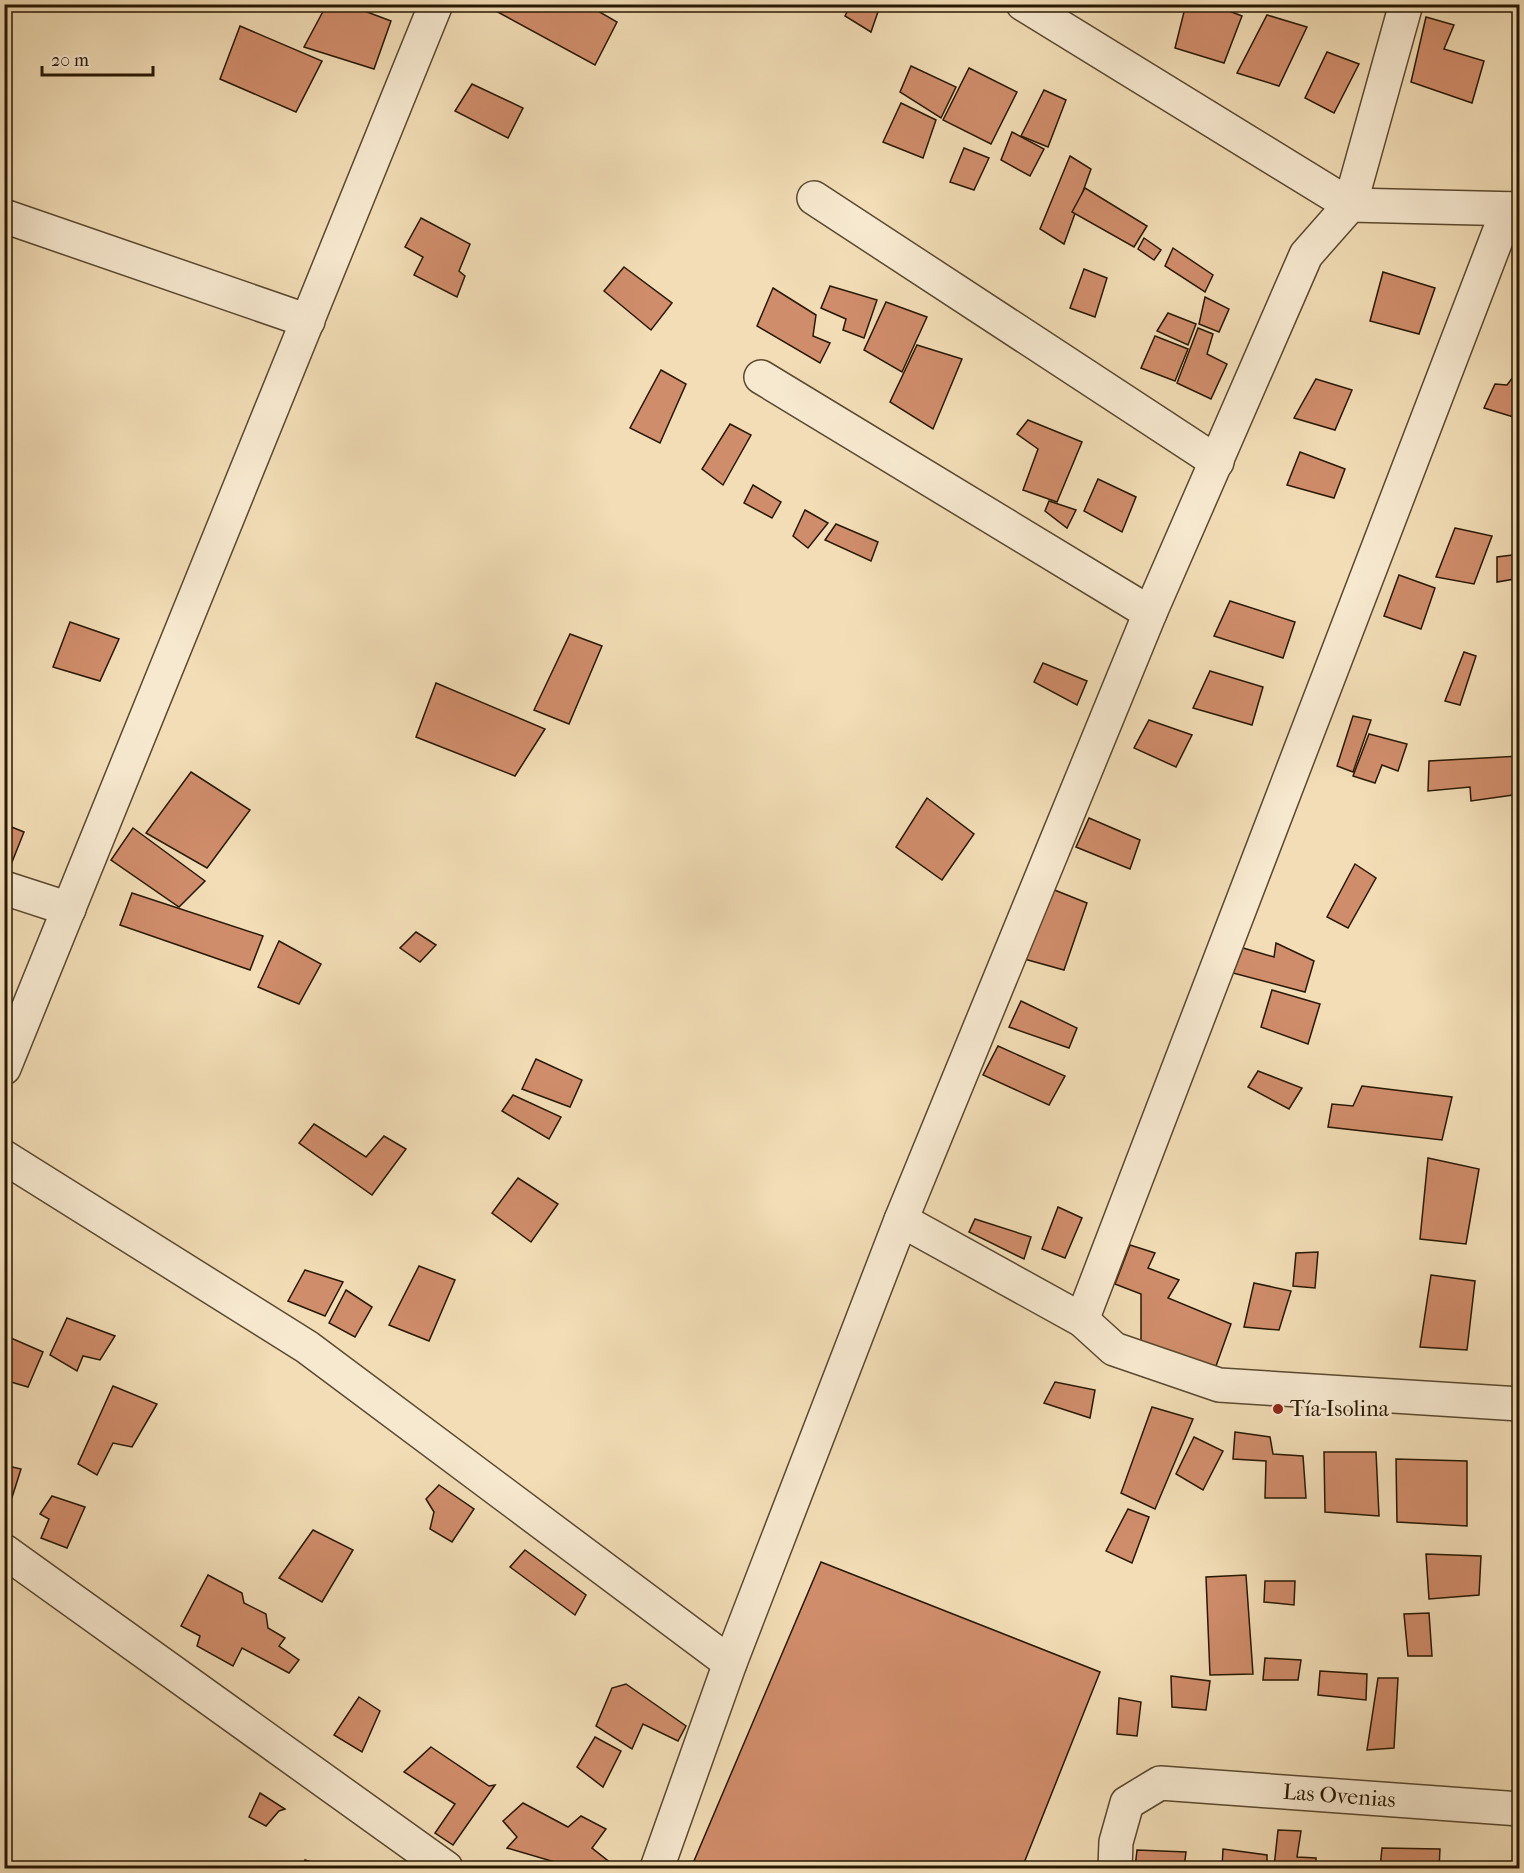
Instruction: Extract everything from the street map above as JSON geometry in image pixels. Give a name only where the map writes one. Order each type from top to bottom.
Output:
[{"type":"street","points":[[4,1068],[436,4]]},
{"type":"street","points":[[1023,4],[1350,205],[1514,209],[1082,1320]]},
{"type":"street","points":[[657,1869],[730,1663],[901,1220],[1150,613],[1306,255],[1350,205],[1406,4]]},
{"type":"street","points":[[814,198],[1217,462]]},
{"type":"street","points":[[4,216],[308,321]]},
{"type":"street","points":[[761,377],[1150,613]]},
{"type":"street","points":[[4,888],[69,909]]},
{"type":"street","points":[[4,1157],[307,1347],[730,1663]]},
{"type":"street","points":[[901,1220],[1082,1320],[1114,1348],[1219,1385],[1520,1404]]},
{"type":"street","points":[[4,1551],[446,1869]]},
{"type":"street","name":"Las Ovenias","points":[[1115,1869],[1116,1842],[1127,1803],[1160,1783],[1520,1809]]},
{"type":"building","points":[[327,4],[346,4],[391,21],[374,69],[304,47]]},
{"type":"building","points":[[483,4],[586,4],[617,22],[595,65]]},
{"type":"building","points":[[851,4],[880,6],[871,32],[845,16]]},
{"type":"building","points":[[1175,4],[1211,4],[1242,16],[1224,63],[1175,48],[1185,8]]},
{"type":"building","points":[[1267,15],[1307,27],[1279,86],[1237,73]]},
{"type":"building","points":[[1426,17],[1454,25],[1444,49],[1484,61],[1472,103],[1411,82]]},
{"type":"building","points":[[240,26],[322,61],[296,112],[220,79]]},
{"type":"building","points":[[1327,52],[1359,64],[1334,113],[1305,98]]},
{"type":"building","points":[[911,66],[956,87],[941,118],[900,92]]},
{"type":"building","points":[[969,68],[1017,92],[991,144],[943,120]]},
{"type":"building","points":[[472,84],[523,108],[508,138],[455,111]]},
{"type":"building","points":[[1044,90],[1066,100],[1048,147],[1021,136]]},
{"type":"building","points":[[901,103],[936,120],[923,158],[883,142]]},
{"type":"building","points":[[1012,132],[1044,149],[1030,176],[1001,160]]},
{"type":"building","points":[[964,148],[989,158],[974,190],[950,182]]},
{"type":"building","points":[[1070,156],[1091,169],[1064,244],[1040,229]]},
{"type":"building","points":[[1085,188],[1147,226],[1134,247],[1072,212]]},
{"type":"building","points":[[421,218],[470,244],[459,271],[465,276],[457,297],[414,275],[423,257],[405,247]]},
{"type":"building","points":[[1144,238],[1161,250],[1154,260],[1138,249]]},
{"type":"building","points":[[1173,248],[1213,275],[1205,292],[1165,266]]},
{"type":"building","points":[[624,267],[672,303],[651,330],[604,291]]},
{"type":"building","points":[[1084,269],[1107,278],[1095,317],[1070,308]]},
{"type":"building","points":[[1383,272],[1435,288],[1419,334],[1370,321]]},
{"type":"building","points":[[830,286],[877,300],[864,338],[843,330],[846,319],[821,308]]},
{"type":"building","points":[[773,288],[816,315],[813,336],[830,343],[820,363],[757,326]]},
{"type":"building","points":[[1205,297],[1229,309],[1219,332],[1199,324]]},
{"type":"building","points":[[886,302],[927,317],[902,372],[864,350]]},
{"type":"building","points":[[1168,313],[1196,324],[1188,345],[1157,331]]},
{"type":"building","points":[[1198,328],[1213,334],[1207,354],[1227,364],[1211,399],[1177,383]]},
{"type":"building","points":[[1155,336],[1188,349],[1175,381],[1141,368]]},
{"type":"building","points":[[917,345],[962,359],[933,429],[890,402]]},
{"type":"building","points":[[661,370],[686,384],[660,443],[630,428]]},
{"type":"building","points":[[1513,377],[1520,379],[1520,419],[1484,408],[1495,384],[1507,385]]},
{"type":"building","points":[[1316,379],[1352,390],[1335,430],[1294,418]]},
{"type":"building","points":[[1028,420],[1082,442],[1057,502],[1023,490],[1038,449],[1017,434]]},
{"type":"building","points":[[730,424],[751,435],[723,485],[702,469]]},
{"type":"building","points":[[1300,452],[1345,469],[1334,498],[1287,485]]},
{"type":"building","points":[[1098,479],[1136,497],[1122,532],[1084,511]]},
{"type":"building","points":[[753,485],[781,502],[772,518],[744,503]]},
{"type":"building","points":[[1049,501],[1076,510],[1067,528],[1045,511]]},
{"type":"building","points":[[805,510],[828,523],[808,548],[793,536]]},
{"type":"building","points":[[836,524],[878,542],[871,561],[825,540]]},
{"type":"building","points":[[1455,528],[1492,536],[1474,584],[1436,577]]},
{"type":"building","points":[[1520,554],[1520,578],[1497,582],[1497,557]]},
{"type":"building","points":[[1399,575],[1435,588],[1421,629],[1384,616]]},
{"type":"building","points":[[1230,601],[1295,622],[1283,658],[1214,636]]},
{"type":"building","points":[[70,622],[119,639],[100,681],[53,667]]},
{"type":"building","points":[[570,634],[602,646],[569,724],[534,710]]},
{"type":"building","points":[[1464,652],[1476,656],[1460,705],[1445,701]]},
{"type":"building","points":[[1043,663],[1087,681],[1077,705],[1034,682]]},
{"type":"building","points":[[1210,671],[1263,687],[1252,725],[1193,708]]},
{"type":"building","points":[[436,683],[545,729],[515,776],[416,737]]},
{"type":"building","points":[[1353,716],[1371,720],[1353,772],[1337,766]]},
{"type":"building","points":[[1149,720],[1192,735],[1176,767],[1134,748]]},
{"type":"building","points":[[1369,734],[1407,744],[1398,771],[1382,765],[1375,783],[1353,776]]},
{"type":"building","points":[[1520,756],[1520,794],[1471,801],[1470,787],[1428,791],[1429,761]]},
{"type":"building","points":[[191,772],[250,810],[207,868],[146,833]]},
{"type":"building","points":[[927,798],[974,834],[942,880],[896,847]]},
{"type":"building","points":[[1089,818],[1140,840],[1130,869],[1076,847]]},
{"type":"building","points":[[4,824],[24,832],[10,867],[4,865]]},
{"type":"building","points":[[133,828],[205,881],[179,907],[111,860]]},
{"type":"building","points":[[1355,864],[1376,878],[1348,928],[1327,917]]},
{"type":"building","points":[[1047,887],[1087,903],[1064,970],[1017,957]]},
{"type":"building","points":[[132,893],[263,936],[250,970],[120,925]]},
{"type":"building","points":[[416,932],[436,945],[420,962],[400,948]]},
{"type":"building","points":[[279,941],[321,964],[299,1004],[258,987]]},
{"type":"building","points":[[1276,943],[1314,961],[1305,992],[1233,973],[1243,948],[1274,957]]},
{"type":"building","points":[[1272,990],[1320,1004],[1308,1044],[1261,1027]]},
{"type":"building","points":[[1021,1001],[1077,1028],[1069,1048],[1009,1027]]},
{"type":"building","points":[[998,1046],[1065,1076],[1049,1105],[983,1075]]},
{"type":"building","points":[[536,1059],[582,1080],[570,1107],[522,1089]]},
{"type":"building","points":[[1258,1071],[1302,1088],[1289,1109],[1248,1087]]},
{"type":"building","points":[[1362,1086],[1452,1097],[1442,1140],[1328,1127],[1332,1104],[1353,1106]]},
{"type":"building","points":[[513,1095],[561,1117],[549,1139],[502,1111]]},
{"type":"building","points":[[314,1124],[366,1157],[384,1136],[406,1149],[372,1195],[299,1143]]},
{"type":"building","points":[[1428,1158],[1479,1169],[1466,1244],[1420,1239]]},
{"type":"building","points":[[518,1178],[558,1204],[531,1242],[492,1213]]},
{"type":"building","points":[[1058,1207],[1082,1218],[1065,1258],[1042,1249]]},
{"type":"building","points":[[975,1219],[1031,1237],[1024,1259],[969,1232]]},
{"type":"building","points":[[1130,1245],[1155,1253],[1148,1268],[1179,1280],[1168,1298],[1231,1324],[1216,1366],[1141,1346],[1141,1294],[1115,1284]]},
{"type":"building","points":[[1318,1252],[1315,1288],[1293,1286],[1296,1253]]},
{"type":"building","points":[[419,1266],[455,1280],[429,1341],[389,1325]]},
{"type":"building","points":[[305,1270],[343,1282],[325,1316],[288,1301]]},
{"type":"building","points":[[1431,1275],[1475,1281],[1467,1350],[1420,1347]]},
{"type":"building","points":[[1254,1283],[1291,1291],[1279,1330],[1244,1327]]},
{"type":"building","points":[[346,1290],[372,1307],[355,1337],[329,1323]]},
{"type":"building","points":[[67,1318],[115,1336],[100,1360],[83,1356],[77,1371],[50,1355]]},
{"type":"building","points":[[4,1335],[43,1352],[28,1387],[4,1380]]},
{"type":"building","points":[[1055,1382],[1095,1390],[1090,1418],[1044,1403]]},
{"type":"building","points":[[113,1386],[157,1404],[132,1447],[113,1443],[97,1475],[78,1464]]},
{"type":"building","points":[[1152,1407],[1193,1419],[1155,1509],[1121,1493]]},
{"type":"building","points":[[1235,1432],[1270,1437],[1273,1454],[1303,1456],[1306,1498],[1265,1498],[1266,1461],[1233,1459]]},
{"type":"building","points":[[1194,1437],[1223,1451],[1203,1490],[1176,1474]]},
{"type":"building","points":[[1324,1452],[1376,1452],[1379,1516],[1325,1512]]},
{"type":"building","points":[[1396,1459],[1467,1461],[1467,1526],[1397,1522]]},
{"type":"building","points":[[4,1465],[21,1469],[9,1507],[4,1505]]},
{"type":"building","points":[[439,1485],[474,1509],[452,1542],[430,1529],[434,1512],[426,1499]]},
{"type":"building","points":[[52,1496],[85,1507],[67,1548],[41,1538],[49,1519],[40,1514]]},
{"type":"building","points":[[1128,1509],[1149,1517],[1132,1563],[1106,1551]]},
{"type":"building","points":[[313,1530],[353,1550],[322,1602],[279,1578]]},
{"type":"building","points":[[525,1550],[586,1595],[575,1615],[510,1567]]},
{"type":"building","points":[[1426,1554],[1481,1556],[1479,1595],[1429,1599]]},
{"type":"building","points":[[821,1562],[1100,1672],[1022,1868],[691,1868]]},
{"type":"building","points":[[208,1575],[242,1593],[244,1603],[266,1614],[268,1628],[285,1638],[279,1646],[299,1660],[289,1673],[242,1648],[233,1666],[197,1646],[200,1636],[181,1626]]},
{"type":"building","points":[[1246,1575],[1253,1674],[1210,1675],[1206,1577]]},
{"type":"building","points":[[1265,1581],[1295,1581],[1294,1605],[1264,1602]]},
{"type":"building","points":[[1429,1613],[1432,1656],[1408,1656],[1404,1614]]},
{"type":"building","points":[[1265,1658],[1301,1660],[1298,1680],[1263,1680]]},
{"type":"building","points":[[1320,1671],[1367,1674],[1366,1700],[1318,1695]]},
{"type":"building","points":[[1171,1676],[1210,1681],[1206,1710],[1172,1707]]},
{"type":"building","points":[[1378,1678],[1398,1678],[1394,1748],[1367,1750]]},
{"type":"building","points":[[626,1684],[686,1726],[678,1741],[643,1724],[632,1749],[596,1726],[612,1688]]},
{"type":"building","points":[[359,1697],[380,1711],[362,1752],[334,1735]]},
{"type":"building","points":[[1119,1698],[1141,1702],[1137,1736],[1117,1734]]},
{"type":"building","points":[[595,1737],[621,1751],[603,1787],[577,1767]]},
{"type":"building","points":[[431,1747],[489,1786],[495,1785],[453,1845],[435,1833],[455,1804],[404,1772]]},
{"type":"building","points":[[260,1793],[285,1809],[279,1811],[266,1826],[249,1817]]},
{"type":"building","points":[[523,1803],[568,1827],[581,1816],[606,1829],[592,1848],[612,1864],[609,1868],[569,1868],[507,1848],[517,1837],[503,1821]]},
{"type":"building","points":[[1278,1830],[1301,1831],[1297,1857],[1316,1858],[1316,1868],[1274,1867]]},
{"type":"building","points":[[1382,1848],[1440,1849],[1439,1868],[1380,1868]]},
{"type":"building","points":[[1223,1849],[1267,1855],[1267,1868],[1222,1868]]},
{"type":"building","points":[[1137,1850],[1186,1852],[1184,1868],[1135,1868]]},
{"type":"building","points":[[305,1860],[333,1868],[301,1868]]},
{"type":"place","name":"Tía Isolina","points":[[1278,1409]]}]
